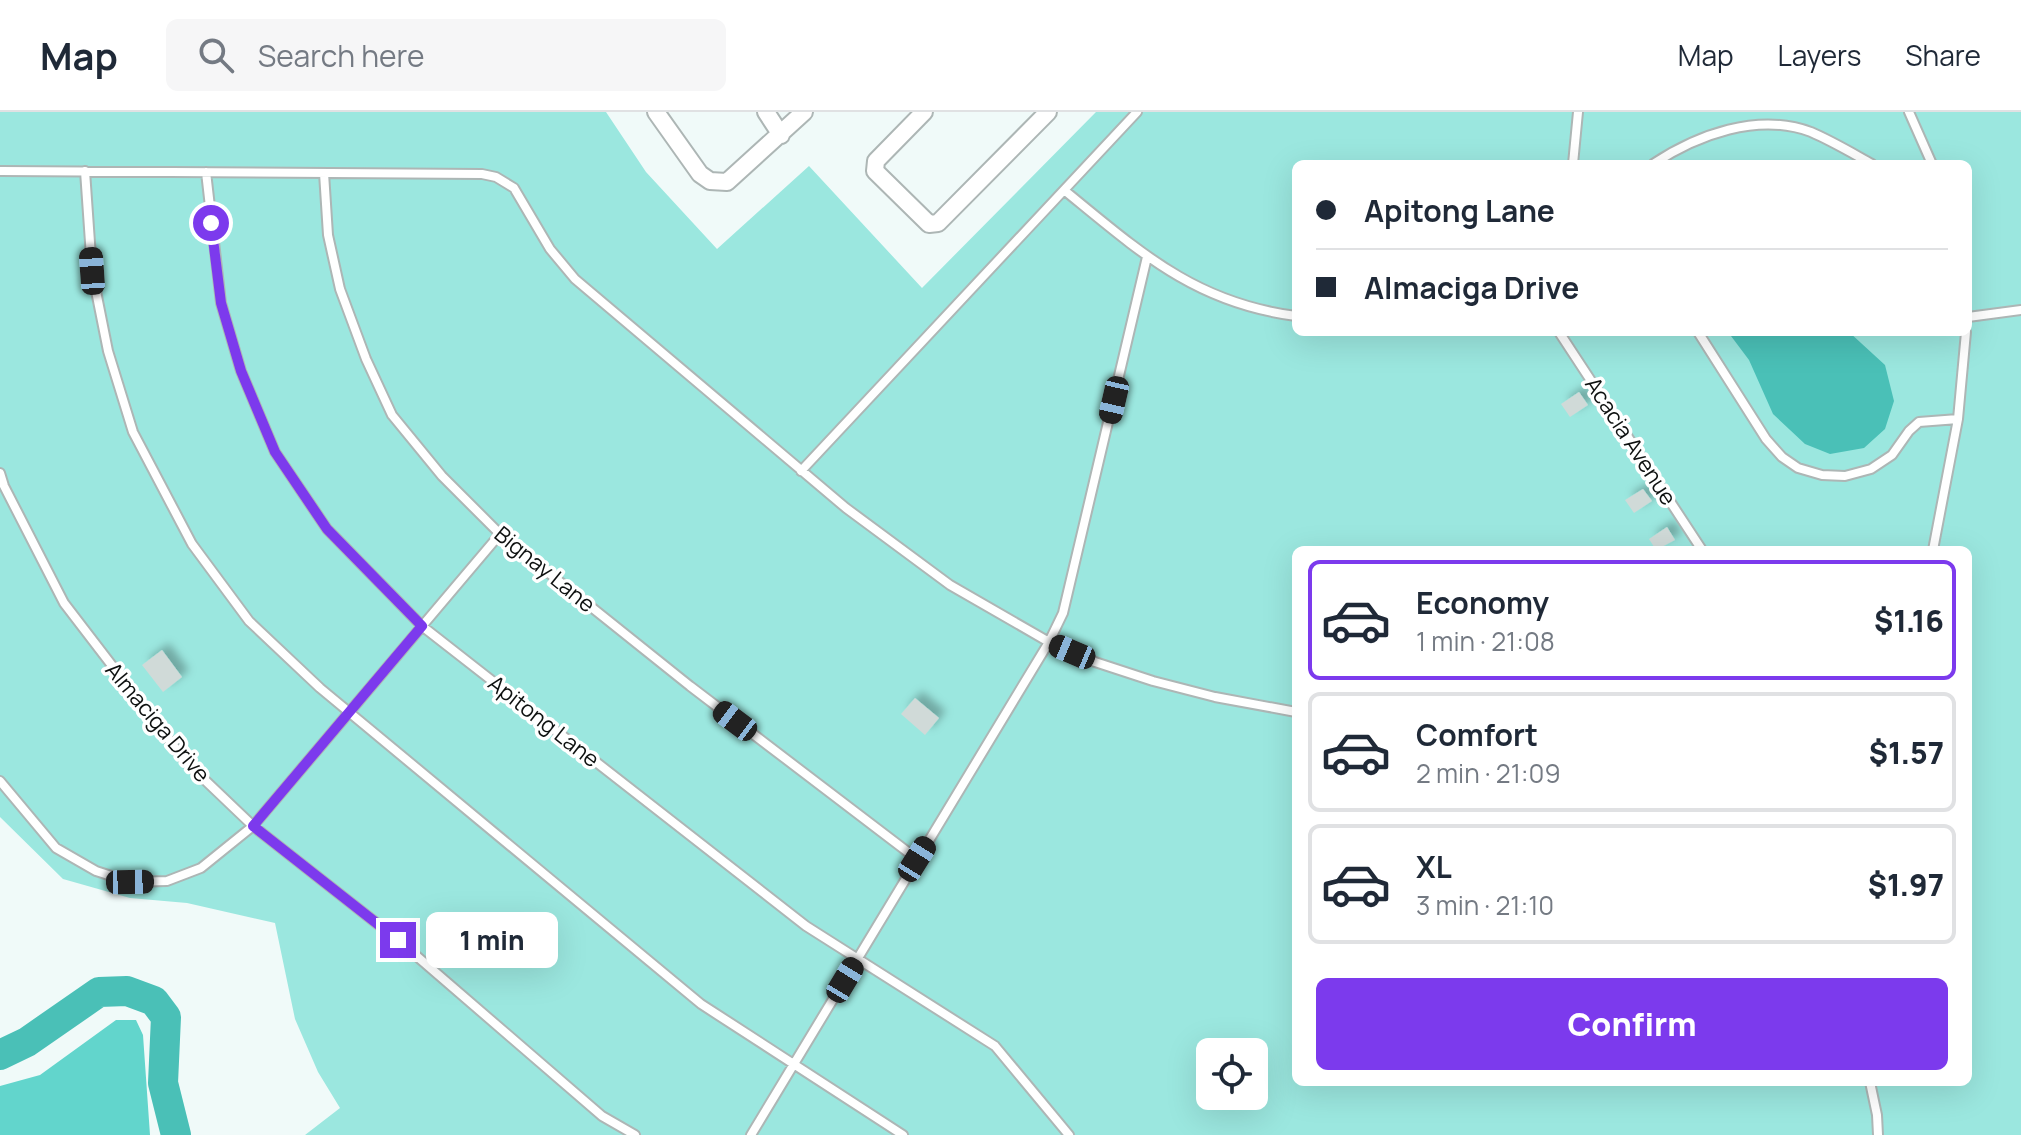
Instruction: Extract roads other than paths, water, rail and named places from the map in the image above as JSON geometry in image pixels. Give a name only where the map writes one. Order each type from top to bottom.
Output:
[{"type":"street","points":[[656,112],[700,174],[710,181],[727,182],[804,112]]},
{"type":"street","points":[[766,112],[781,135]]},
{"type":"street","points":[[924,112],[874,166],[875,171],[929,224],[938,223],[1048,112]]},
{"type":"lane","points":[[801,471],[1137,112]]},
{"type":"lane","points":[[1573,160],[1578,112]]},
{"type":"lane","points":[[1909,112],[1930,160]]},
{"type":"lane","points":[[1660,160],[1697,140],[1725,130],[1759,124],[1784,125],[1810,132],[1864,160]]},
{"type":"lane","points":[[0,171],[482,174],[505,182],[514,188],[550,249],[575,279],[846,508],[950,585],[1049,642],[1095,662],[1215,697],[1292,711]]},
{"type":"lane","points":[[85,171],[92,271],[108,351],[133,432],[192,544],[249,621],[320,688],[701,1004],[903,1135]]},
{"type":"lane","name":"Apitong Lane","points":[[206,172],[221,303],[241,371],[275,452],[327,529],[422,626],[806,926],[995,1046],[1069,1135]]},
{"type":"lane","name":"Bignay Lane","points":[[324,173],[328,235],[340,289],[366,359],[392,415],[442,476],[500,534],[690,686],[917,859]]},
{"type":"lane","points":[[1064,190],[1147,257],[1183,281],[1245,307],[1292,315]]},
{"type":"lane","points":[[751,1135],[1049,642],[1063,613],[1147,257]]},
{"type":"lane","points":[[1972,316],[2021,310]]},
{"type":"lane","name":"Acacia Avenue","points":[[1562,336],[1699,546]]},
{"type":"lane","points":[[1701,336],[1766,439],[1782,457],[1798,468],[1822,475],[1845,476],[1871,469],[1892,455],[1919,422],[1958,419]]},
{"type":"lane","points":[[1934,546],[1958,419],[1966,336]]},
{"type":"lane","name":"Almaciga Drive","points":[[0,473],[64,603],[186,762],[253,826],[398,940],[602,1116],[635,1135]]},
{"type":"lane","points":[[0,781],[56,848],[96,871],[130,882],[167,881],[201,868],[253,826],[500,534]]},
{"type":"lane","points":[[1871,1086],[1878,1135]]},
{"type":"waterway","points":[[0,1055],[27,1042],[99,992],[127,991],[154,1001],[166,1017],[163,1083],[176,1135]]}]
